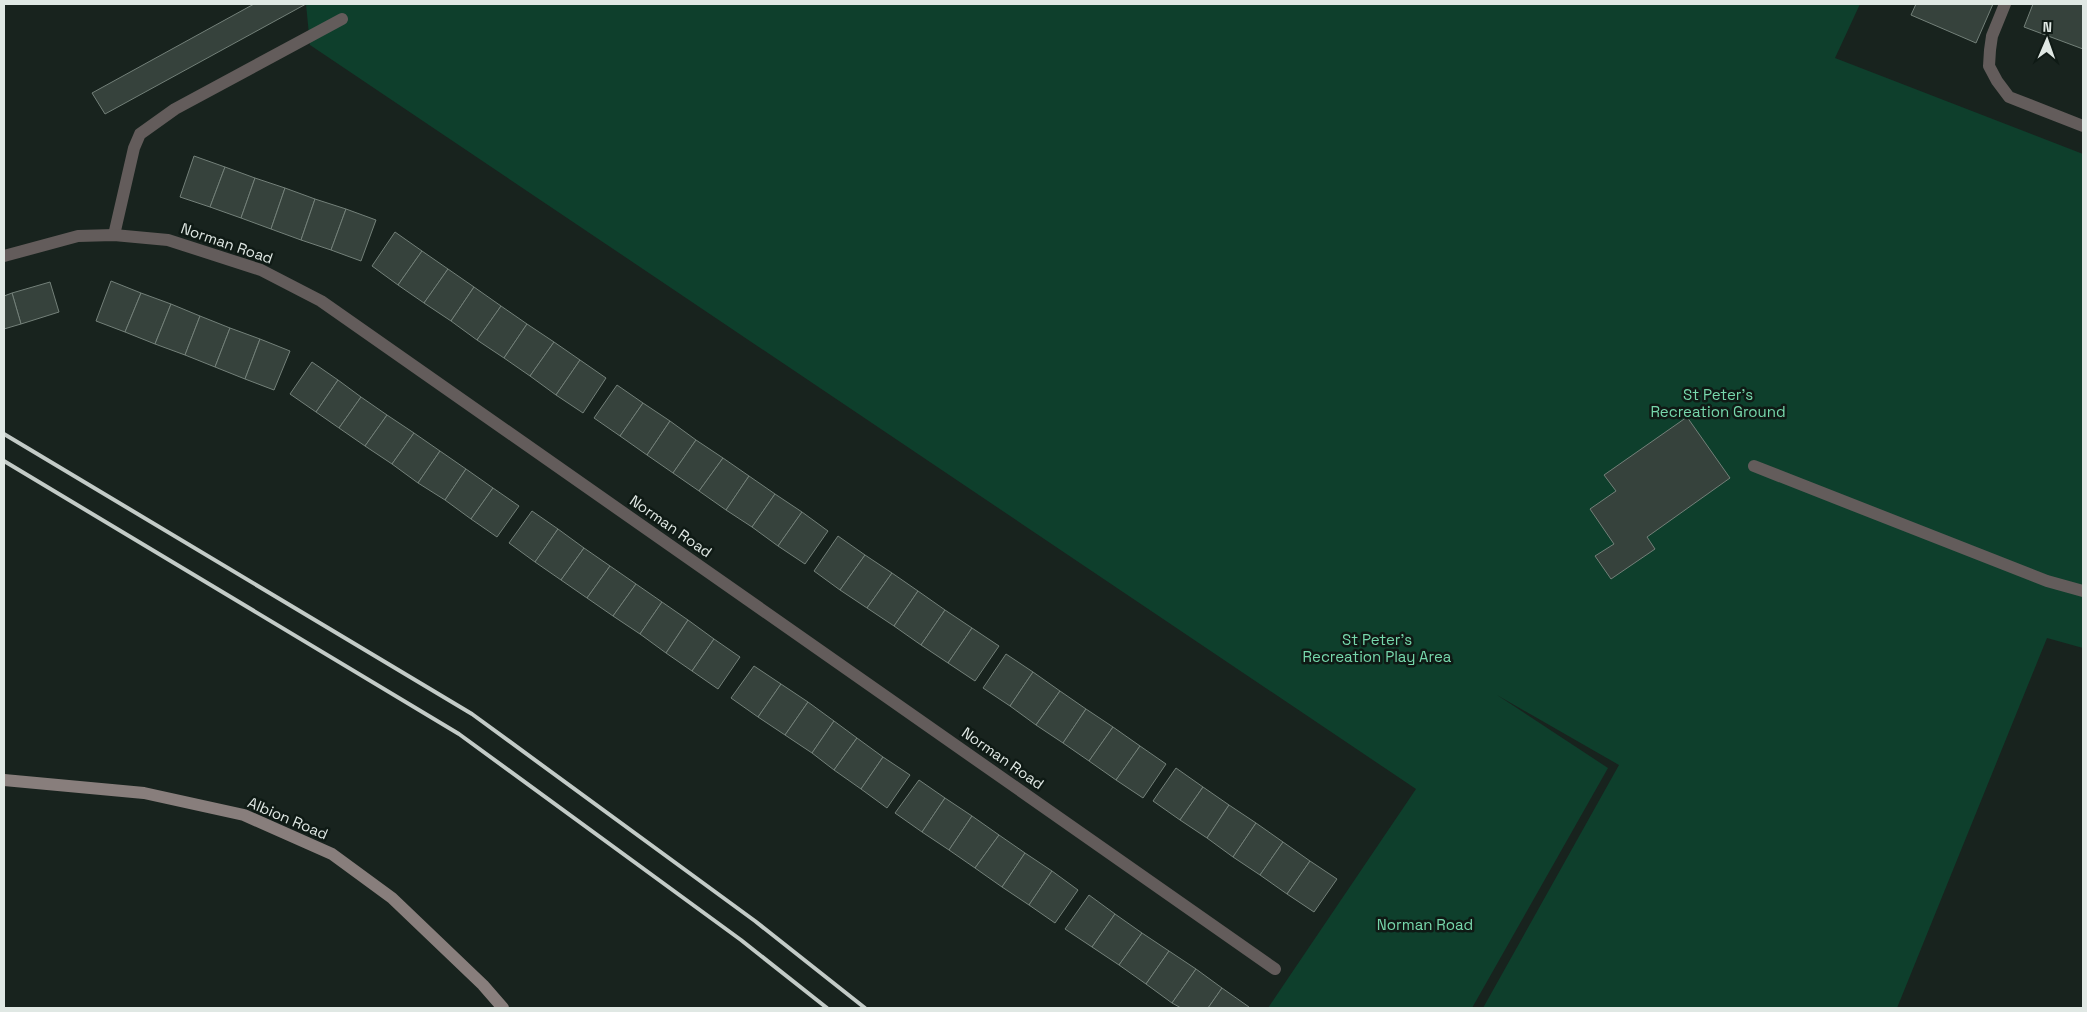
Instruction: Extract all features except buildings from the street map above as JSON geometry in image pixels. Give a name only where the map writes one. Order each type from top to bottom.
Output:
[{"type":"main road","name":"Albion Road","points":[[4,780],[144,793],[244,815],[332,854],[392,898],[483,985],[503,1008]]},
{"type":"street","points":[[2005,4],[1992,36],[1990,50],[1990,66],[1997,81],[2009,97],[2083,126]]},
{"type":"street","points":[[114,235],[134,148],[140,134],[175,109],[342,19]]},
{"type":"street","name":"Norman Road","points":[[4,256],[78,236],[114,235],[168,240],[260,270],[322,301],[1275,969]]},
{"type":"street","points":[[1754,466],[2047,581],[2083,591]]},
{"type":"green space","name":"St Peter's Recreation Ground","points":[[306,4],[1860,4],[1835,58],[2083,154],[2083,648],[2047,638],[1897,1008],[1483,1008],[1619,765],[1497,695],[1608,768],[1472,1008],[1268,1008],[1416,789],[310,45]]},
{"type":"railway","points":[[4,434],[472,714],[755,921],[865,1008]]},
{"type":"railway","points":[[4,461],[459,734],[741,940],[827,1008]]},
{"type":"park label","name":"St Peter's Recreation Play Area","points":[[1377,648]]}]
